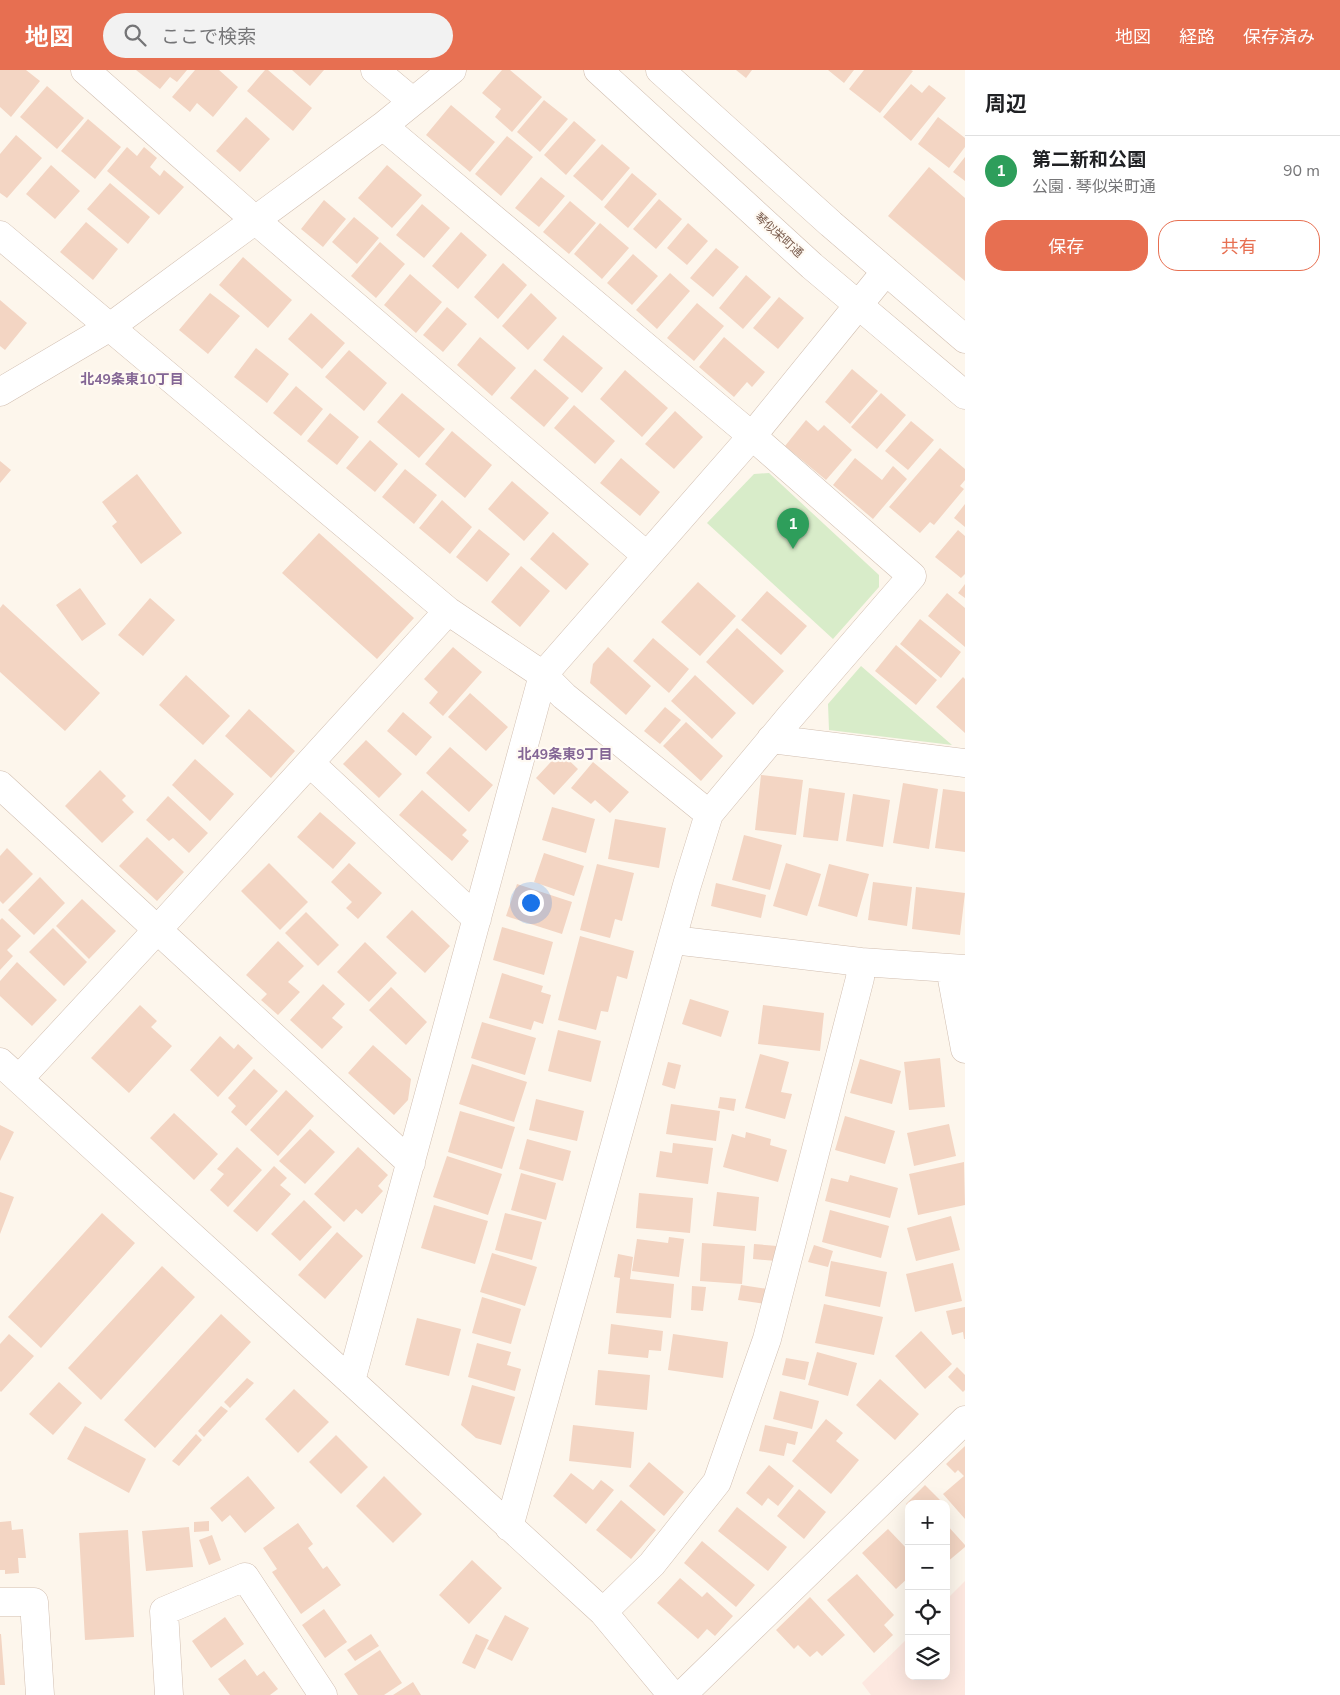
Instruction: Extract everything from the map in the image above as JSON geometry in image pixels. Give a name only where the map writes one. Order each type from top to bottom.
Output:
[{"type":"street","points":[[85,70],[254,219],[647,556]]},
{"type":"street","points":[[375,70],[412,102]]},
{"type":"street","points":[[0,392],[110,327],[382,126],[452,70]]},
{"type":"street","name":"琴似栄町通","points":[[598,70],[805,259],[965,395]]},
{"type":"street","points":[[660,70],[831,224],[965,339]]},
{"type":"street","points":[[382,126],[752,436],[912,576],[709,814],[510,1527]]},
{"type":"street","points":[[0,235],[448,611],[543,675],[564,696],[709,814]]},
{"type":"street","points":[[351,1381],[543,675],[752,436],[886,271]]},
{"type":"street","points":[[448,611],[157,930],[9,1071],[603,1612],[672,1695]]},
{"type":"street","points":[[772,739],[965,763]]},
{"type":"street","points":[[310,763],[477,919]]},
{"type":"street","points":[[0,785],[411,1163]]},
{"type":"street","points":[[673,940],[861,962],[958,969],[965,1050]]},
{"type":"street","points":[[603,1612],[652,1564],[717,1482],[767,1339],[858,988],[861,962]]},
{"type":"street","points":[[682,1695],[965,1420]]},
{"type":"street","points":[[169,1695],[164,1611],[245,1577],[323,1695]]},
{"type":"street","points":[[0,1602],[34,1602],[40,1695]]},
{"type":"shaded area","points":[[965,1581],[965,1695],[871,1695],[862,1683],[905,1641],[905,1680],[950,1680],[950,1596]]},
{"type":"green space","points":[[769,473],[879,575],[879,587],[833,639],[707,523],[754,474]]},
{"type":"green space","points":[[861,666],[952,745],[829,730],[828,704]]},
{"type":"building","points":[[0,70],[26,70],[40,81],[11,117],[0,107]]},
{"type":"building","points":[[136,70],[187,70],[177,82],[170,77],[160,89]]},
{"type":"building","points":[[195,70],[219,70],[238,87],[213,117],[197,103],[190,112],[172,97]]},
{"type":"building","points":[[265,70],[268,70],[312,108],[293,131],[247,91]]},
{"type":"building","points":[[292,70],[324,70],[310,86]]},
{"type":"building","points":[[502,70],[510,70],[542,97],[512,132],[495,117],[501,109],[482,93]]},
{"type":"building","points":[[736,70],[752,70],[746,78]]},
{"type":"building","points":[[828,70],[854,70],[844,83]]},
{"type":"building","points":[[864,70],[913,71],[880,113],[849,89]]},
{"type":"building","points":[[911,84],[922,93],[929,85],[946,98],[911,141],[883,117]]},
{"type":"building","points":[[47,86],[84,118],[57,149],[20,117]]},
{"type":"building","points":[[544,100],[568,119],[540,152],[517,132]]},
{"type":"building","points":[[451,105],[495,142],[470,172],[426,135]]},
{"type":"building","points":[[246,117],[270,139],[240,172],[216,151]]},
{"type":"building","points":[[938,117],[965,138],[965,147],[949,168],[918,144]]},
{"type":"building","points":[[88,119],[121,147],[95,179],[61,151]]},
{"type":"building","points":[[574,121],[596,140],[566,175],[544,155]]},
{"type":"building","points":[[16,135],[42,158],[7,198],[0,193],[0,154]]},
{"type":"building","points":[[507,136],[533,157],[501,196],[475,174]]},
{"type":"building","points":[[602,144],[630,168],[602,201],[573,176]]},
{"type":"building","points":[[127,147],[137,156],[144,147],[157,158],[150,167],[160,176],[164,170],[184,187],[159,215],[107,171]]},
{"type":"building","points":[[965,157],[965,181],[953,172]]},
{"type":"building","points":[[51,165],[80,191],[55,219],[26,194]]},
{"type":"building","points":[[387,165],[422,195],[392,228],[358,198]]},
{"type":"building","points":[[929,167],[965,198],[965,281],[888,216]]},
{"type":"building","points":[[632,173],[657,194],[628,228],[604,207]]},
{"type":"building","points":[[541,177],[565,196],[539,227],[515,208]]},
{"type":"building","points":[[110,183],[150,217],[128,244],[87,209]]},
{"type":"building","points":[[659,199],[682,219],[656,249],[633,229]]},
{"type":"building","points":[[324,200],[346,219],[323,247],[301,229]]},
{"type":"building","points":[[570,201],[596,223],[569,254],[543,232]]},
{"type":"building","points":[[422,204],[450,228],[424,258],[396,235]]},
{"type":"building","points":[[354,217],[379,238],[357,264],[332,242]]},
{"type":"building","points":[[86,222],[118,249],[93,280],[60,252]]},
{"type":"building","points":[[600,223],[629,248],[602,279],[574,254]]},
{"type":"building","points":[[688,223],[708,241],[687,265],[667,248]]},
{"type":"building","points":[[461,232],[487,255],[458,289],[432,266]]},
{"type":"building","points":[[380,242],[405,264],[376,298],[351,276]]},
{"type":"building","points":[[716,248],[739,267],[713,297],[690,278]]},
{"type":"building","points":[[633,254],[658,276],[632,305],[607,283]]},
{"type":"building","points":[[243,257],[292,300],[268,328],[219,285]]},
{"type":"building","points":[[503,263],[527,285],[498,319],[474,297]]},
{"type":"building","points":[[670,273],[690,291],[657,329],[636,310]]},
{"type":"building","points":[[410,274],[442,302],[416,333],[384,305]]},
{"type":"building","points":[[746,275],[771,297],[743,329],[719,308]]},
{"type":"building","points":[[210,293],[240,316],[208,354],[179,330]]},
{"type":"building","points":[[531,293],[557,318],[528,350],[502,326]]},
{"type":"building","points":[[779,297],[804,318],[778,349],[753,328]]},
{"type":"building","points":[[0,300],[27,323],[5,350],[0,346]]},
{"type":"building","points":[[697,303],[724,326],[694,361],[667,338]]},
{"type":"building","points":[[447,307],[467,324],[443,352],[423,335]]},
{"type":"building","points":[[311,313],[345,343],[322,369],[288,339]]},
{"type":"building","points":[[563,335],[603,368],[582,393],[543,360]]},
{"type":"building","points":[[480,337],[516,368],[492,396],[457,365]]},
{"type":"building","points":[[724,337],[765,372],[752,387],[747,382],[734,397],[699,367]]},
{"type":"building","points":[[256,348],[289,374],[267,403],[234,377]]},
{"type":"building","points":[[349,350],[387,383],[364,411],[325,377]]},
{"type":"building","points":[[535,369],[569,398],[544,427],[510,398]]},
{"type":"building","points":[[852,369],[878,391],[850,424],[825,402]]},
{"type":"building","points":[[625,370],[668,408],[642,437],[600,399]]},
{"type":"building","points":[[296,386],[323,409],[301,436],[273,413]]},
{"type":"building","points":[[402,393],[445,429],[419,458],[377,422]]},
{"type":"building","points":[[881,393],[906,415],[877,449],[851,427]]},
{"type":"building","points":[[574,405],[615,441],[595,464],[554,428]]},
{"type":"building","points":[[675,411],[703,437],[674,469],[645,444]]},
{"type":"building","points":[[330,413],[359,437],[337,465],[307,441]]},
{"type":"building","points":[[806,420],[818,431],[824,425],[852,450],[826,480],[785,446]]},
{"type":"building","points":[[911,421],[934,440],[908,470],[885,451]]},
{"type":"building","points":[[452,431],[492,465],[465,498],[425,464]]},
{"type":"building","points":[[370,440],[398,464],[375,492],[346,468]]},
{"type":"building","points":[[940,448],[965,469],[965,480],[960,486],[964,489],[934,525],[930,522],[920,533],[889,507]]},
{"type":"building","points":[[621,458],[660,492],[640,516],[600,483]]},
{"type":"building","points":[[855,458],[882,480],[893,466],[907,479],[873,519],[833,485]]},
{"type":"building","points":[[0,461],[11,470],[0,483]]},
{"type":"building","points":[[405,469],[437,495],[414,524],[382,497]]},
{"type":"building","points":[[137,474],[182,533],[141,564],[112,526],[117,522],[102,502]]},
{"type":"building","points":[[512,481],[549,513],[524,541],[488,509]]},
{"type":"building","points":[[442,500],[472,527],[450,554],[419,528]]},
{"type":"building","points":[[965,504],[965,527],[954,518]]},
{"type":"building","points":[[479,529],[510,554],[487,582],[456,557]]},
{"type":"building","points":[[958,530],[965,536],[965,574],[961,578],[935,557]]},
{"type":"building","points":[[553,532],[589,564],[566,590],[530,559]]},
{"type":"building","points":[[319,533],[414,618],[377,659],[282,573]]},
{"type":"building","points":[[521,566],[550,591],[520,627],[491,602]]},
{"type":"building","points":[[698,582],[736,616],[700,656],[661,622]]},
{"type":"building","points":[[965,584],[965,598],[958,593]]},
{"type":"building","points":[[80,588],[106,624],[82,641],[56,605]]},
{"type":"building","points":[[767,591],[807,626],[781,655],[741,620]]},
{"type":"building","points":[[947,593],[965,608],[965,647],[928,616]]},
{"type":"building","points":[[150,598],[175,620],[143,656],[118,635]]},
{"type":"building","points":[[3,604],[100,693],[65,731],[0,672],[0,608]]},
{"type":"building","points":[[920,619],[961,652],[941,678],[900,644]]},
{"type":"building","points":[[737,628],[784,671],[753,705],[706,662]]},
{"type":"building","points":[[653,638],[689,669],[669,693],[633,661]]},
{"type":"building","points":[[896,645],[937,680],[916,705],[875,671]]},
{"type":"building","points":[[453,647],[482,672],[443,716],[429,703],[438,692],[424,679]]},
{"type":"building","points":[[608,647],[651,686],[626,715],[590,683],[593,664]]},
{"type":"building","points":[[186,675],[230,716],[203,745],[159,705]]},
{"type":"building","points":[[695,675],[736,713],[712,739],[671,701]]},
{"type":"building","points":[[963,677],[965,679],[965,733],[936,707]]},
{"type":"building","points":[[470,693],[508,727],[486,751],[448,717]]},
{"type":"building","points":[[665,707],[681,720],[660,744],[644,731]]},
{"type":"building","points":[[249,709],[295,751],[271,778],[225,736]]},
{"type":"building","points":[[403,712],[432,737],[416,756],[387,731]]},
{"type":"building","points":[[686,722],[723,756],[701,781],[663,746]]},
{"type":"building","points":[[366,740],[402,774],[379,798],[343,764]]},
{"type":"building","points":[[450,747],[493,785],[469,812],[426,773]]},
{"type":"building","points":[[560,752],[578,769],[554,795],[536,778]]},
{"type":"building","points":[[195,759],[234,794],[210,821],[172,785]]},
{"type":"building","points":[[593,762],[629,792],[610,813],[595,800],[591,804],[571,788]]},
{"type":"building","points":[[100,770],[126,796],[122,800],[134,812],[102,843],[65,806]]},
{"type":"building","points":[[761,775],[803,780],[796,835],[755,830]]},
{"type":"building","points":[[903,783],[938,789],[929,849],[893,843]]},
{"type":"building","points":[[809,788],[845,793],[838,841],[803,837]]},
{"type":"building","points":[[943,789],[965,792],[965,852],[935,848]]},
{"type":"building","points":[[422,790],[467,830],[462,835],[469,841],[452,861],[399,815]]},
{"type":"building","points":[[853,794],[890,800],[883,847],[846,841]]},
{"type":"building","points":[[168,796],[208,833],[189,853],[173,838],[169,841],[146,820]]},
{"type":"building","points":[[552,807],[595,819],[586,853],[542,840]]},
{"type":"building","points":[[320,812],[356,843],[333,869],[297,837]]},
{"type":"building","points":[[615,819],[666,828],[659,868],[608,859]]},
{"type":"building","points":[[744,835],[782,845],[770,890],[732,880]]},
{"type":"building","points":[[147,837],[184,872],[157,901],[119,866]]},
{"type":"building","points":[[7,848],[33,874],[3,904],[0,901],[0,856]]},
{"type":"building","points":[[544,853],[584,866],[574,896],[534,882]]},
{"type":"building","points":[[269,863],[308,902],[280,930],[241,891]]},
{"type":"building","points":[[349,863],[382,893],[358,919],[346,908],[352,902],[331,882]]},
{"type":"building","points":[[786,863],[821,874],[807,916],[773,906]]},
{"type":"building","points":[[597,864],[634,873],[622,921],[615,919],[610,938],[580,930]]},
{"type":"building","points":[[829,864],[869,874],[857,917],[818,906]]},
{"type":"building","points":[[40,877],[65,903],[34,935],[8,910]]},
{"type":"building","points":[[873,882],[912,887],[907,926],[868,920]]},
{"type":"building","points":[[716,883],[766,895],[761,918],[711,906]]},
{"type":"building","points":[[517,884],[572,902],[562,934],[506,916]]},
{"type":"building","points":[[916,887],[965,893],[960,935],[912,929]]},
{"type":"building","points":[[82,899],[116,931],[89,959],[56,926]]},
{"type":"building","points":[[412,910],[450,946],[425,973],[386,937]]},
{"type":"building","points":[[306,912],[339,945],[318,966],[285,933]]},
{"type":"building","points":[[2,918],[21,936],[7,950],[13,956],[0,970],[0,920]]},
{"type":"building","points":[[502,927],[553,942],[544,975],[493,960]]},
{"type":"building","points":[[53,928],[87,962],[64,986],[29,952]]},
{"type":"building","points":[[580,936],[634,951],[627,979],[617,976],[608,1012],[601,1011],[596,1030],[558,1020]]},
{"type":"building","points":[[278,941],[304,966],[288,982],[300,992],[278,1015],[261,1000],[267,994],[246,975]]},
{"type":"building","points":[[365,942],[397,973],[369,1002],[337,972]]},
{"type":"building","points":[[17,962],[57,1000],[32,1026],[0,996],[0,981]]},
{"type":"building","points":[[502,973],[543,986],[541,992],[551,995],[543,1024],[534,1021],[531,1030],[489,1018]]},
{"type":"building","points":[[323,984],[345,1004],[332,1018],[343,1027],[322,1049],[290,1020]]},
{"type":"building","points":[[391,987],[427,1022],[406,1045],[369,1010]]},
{"type":"building","points":[[690,999],[729,1011],[721,1037],[682,1024]]},
{"type":"building","points":[[140,1005],[157,1021],[151,1027],[172,1046],[129,1093],[91,1058]]},
{"type":"building","points":[[763,1005],[824,1013],[820,1051],[758,1044]]},
{"type":"building","points":[[482,1022],[536,1038],[525,1075],[471,1058]]},
{"type":"building","points":[[558,1030],[601,1041],[591,1082],[548,1071]]},
{"type":"building","points":[[220,1036],[234,1049],[238,1044],[253,1058],[218,1097],[190,1070]]},
{"type":"building","points":[[373,1045],[411,1079],[408,1100],[394,1115],[348,1073]]},
{"type":"building","points":[[760,1054],[789,1062],[781,1092],[792,1094],[785,1119],[745,1108]]},
{"type":"building","points":[[940,1058],[945,1107],[909,1110],[904,1062]]},
{"type":"building","points":[[860,1059],[901,1071],[892,1104],[850,1093]]},
{"type":"building","points":[[668,1062],[681,1065],[675,1089],[662,1085]]},
{"type":"building","points":[[472,1064],[527,1082],[514,1122],[459,1104]]},
{"type":"building","points":[[254,1069],[278,1091],[246,1126],[231,1112],[236,1106],[228,1098]]},
{"type":"building","points":[[286,1090],[314,1116],[278,1156],[250,1130]]},
{"type":"building","points":[[720,1097],[736,1099],[734,1111],[718,1108]]},
{"type":"building","points":[[536,1099],[584,1111],[577,1141],[529,1130]]},
{"type":"building","points":[[671,1104],[720,1111],[716,1141],[666,1134]]},
{"type":"building","points":[[460,1111],[515,1127],[502,1169],[448,1152]]},
{"type":"building","points":[[174,1113],[218,1154],[194,1180],[150,1138]]},
{"type":"building","points":[[845,1116],[895,1131],[885,1164],[835,1150]]},
{"type":"building","points":[[949,1124],[956,1156],[914,1166],[907,1133]]},
{"type":"building","points":[[0,1125],[14,1132],[0,1161]]},
{"type":"building","points":[[310,1129],[335,1152],[305,1184],[279,1161]]},
{"type":"building","points":[[746,1132],[771,1139],[770,1145],[787,1150],[778,1182],[723,1167],[732,1134],[745,1138]]},
{"type":"building","points":[[527,1139],[571,1151],[563,1181],[519,1169]]},
{"type":"building","points":[[673,1143],[713,1148],[708,1184],[656,1177],[660,1151],[672,1153]]},
{"type":"building","points":[[237,1147],[262,1170],[228,1207],[210,1190],[224,1174],[217,1169]]},
{"type":"building","points":[[358,1147],[388,1175],[378,1186],[383,1191],[362,1214],[356,1209],[344,1222],[314,1194]]},
{"type":"building","points":[[447,1156],[502,1174],[488,1215],[433,1197]]},
{"type":"building","points":[[964,1162],[965,1205],[918,1215],[909,1174]]},
{"type":"building","points":[[274,1166],[287,1178],[280,1185],[291,1194],[257,1232],[233,1211]]},
{"type":"building","points":[[521,1173],[556,1183],[546,1220],[511,1210]]},
{"type":"building","points":[[850,1175],[898,1188],[890,1218],[825,1201],[831,1178],[848,1182]]},
{"type":"building","points":[[0,1192],[14,1197],[0,1234]]},
{"type":"building","points":[[717,1192],[759,1197],[756,1231],[713,1226]]},
{"type":"building","points":[[639,1193],[693,1198],[690,1233],[636,1228]]},
{"type":"building","points":[[304,1200],[332,1227],[300,1261],[271,1234]]},
{"type":"building","points":[[434,1205],[488,1221],[475,1264],[421,1248]]},
{"type":"building","points":[[830,1210],[889,1226],[881,1258],[822,1242]]},
{"type":"building","points":[[102,1213],[135,1243],[41,1348],[8,1317]]},
{"type":"building","points":[[505,1213],[542,1222],[532,1260],[495,1250]]},
{"type":"building","points":[[951,1216],[960,1250],[916,1261],[907,1228]]},
{"type":"building","points":[[337,1232],[363,1256],[325,1299],[298,1275]]},
{"type":"building","points":[[669,1237],[684,1239],[679,1277],[632,1271],[637,1239],[668,1243]]},
{"type":"building","points":[[702,1243],[745,1246],[742,1284],[700,1281]]},
{"type":"building","points":[[754,1244],[777,1246],[776,1261],[753,1259]]},
{"type":"building","points":[[814,1245],[833,1251],[828,1267],[808,1262]]},
{"type":"building","points":[[492,1253],[537,1267],[525,1306],[480,1292]]},
{"type":"building","points":[[618,1254],[633,1257],[630,1279],[674,1284],[671,1318],[616,1313],[620,1278],[614,1277]]},
{"type":"building","points":[[831,1261],[887,1272],[880,1307],[825,1296]]},
{"type":"building","points":[[953,1263],[962,1301],[915,1312],[906,1274]]},
{"type":"building","points":[[162,1266],[195,1297],[101,1400],[68,1368]]},
{"type":"building","points":[[741,1285],[768,1289],[765,1304],[738,1300]]},
{"type":"building","points":[[692,1286],[706,1287],[703,1311],[691,1310]]},
{"type":"building","points":[[482,1297],[521,1309],[511,1344],[472,1333]]},
{"type":"building","points":[[824,1304],[883,1317],[874,1355],[815,1343]]},
{"type":"building","points":[[965,1307],[964,1339],[963,1332],[952,1335],[946,1311]]},
{"type":"building","points":[[221,1314],[251,1342],[155,1448],[124,1420]]},
{"type":"building","points":[[417,1318],[461,1329],[449,1376],[405,1365]]},
{"type":"building","points":[[611,1324],[663,1331],[661,1351],[649,1350],[648,1358],[608,1354]]},
{"type":"building","points":[[921,1331],[952,1364],[925,1389],[895,1356]]},
{"type":"building","points":[[9,1334],[34,1356],[1,1392],[0,1344]]},
{"type":"building","points":[[673,1334],[728,1342],[723,1378],[668,1370]]},
{"type":"building","points":[[477,1343],[511,1352],[507,1365],[521,1369],[515,1391],[468,1377]]},
{"type":"building","points":[[817,1352],[857,1363],[848,1396],[808,1385]]},
{"type":"building","points":[[786,1358],[809,1362],[805,1380],[782,1375]]},
{"type":"building","points":[[957,1367],[965,1375],[965,1390],[963,1392],[948,1377]]},
{"type":"building","points":[[598,1370],[650,1375],[647,1410],[595,1405]]},
{"type":"building","points":[[247,1378],[254,1383],[230,1408],[224,1402]]},
{"type":"building","points":[[880,1379],[919,1414],[895,1440],[856,1405]]},
{"type":"building","points":[[59,1382],[82,1403],[53,1435],[29,1414]]},
{"type":"building","points":[[472,1385],[515,1397],[501,1445],[476,1438],[461,1425]]},
{"type":"building","points":[[294,1389],[329,1422],[298,1453],[265,1419]]},
{"type":"building","points":[[780,1391],[819,1401],[812,1429],[773,1419]]},
{"type":"building","points":[[221,1406],[228,1411],[204,1437],[198,1431]]},
{"type":"building","points":[[826,1419],[843,1433],[836,1441],[859,1460],[831,1494],[792,1461]]},
{"type":"building","points":[[573,1425],[634,1432],[631,1468],[569,1461]]},
{"type":"building","points":[[765,1425],[798,1432],[795,1445],[787,1443],[784,1456],[759,1451]]},
{"type":"building","points":[[85,1426],[146,1459],[129,1493],[67,1459]]},
{"type":"building","points":[[196,1434],[202,1440],[179,1466],[172,1461]]},
{"type":"building","points":[[336,1435],[368,1467],[341,1494],[309,1462]]},
{"type":"building","points":[[965,1446],[965,1519],[943,1494],[964,1476],[958,1470],[955,1473],[946,1464]]},
{"type":"building","points":[[649,1462],[684,1492],[664,1516],[629,1486]]},
{"type":"building","points":[[769,1465],[794,1486],[778,1506],[768,1498],[762,1506],[746,1493]]},
{"type":"building","points":[[571,1473],[593,1490],[601,1480],[614,1490],[586,1524],[553,1496]]},
{"type":"building","points":[[248,1476],[275,1508],[245,1533],[230,1515],[222,1522],[210,1508]]},
{"type":"building","points":[[384,1476],[422,1514],[393,1543],[356,1506]]},
{"type":"building","points":[[925,1485],[940,1500],[910,1500]]},
{"type":"building","points":[[799,1489],[826,1512],[804,1539],[777,1516]]},
{"type":"building","points":[[621,1500],[656,1530],[631,1559],[596,1530]]},
{"type":"building","points":[[737,1507],[787,1547],[768,1571],[718,1531]]},
{"type":"building","points":[[11,1521],[12,1530],[23,1529],[26,1558],[18,1558],[19,1573],[5,1574],[5,1570],[0,1570],[0,1522]]},
{"type":"building","points":[[209,1521],[209,1531],[194,1532],[194,1522]]},
{"type":"building","points":[[298,1523],[313,1544],[308,1548],[323,1569],[327,1566],[341,1585],[301,1614],[272,1572],[277,1569],[263,1548]]},
{"type":"building","points":[[189,1527],[193,1567],[146,1571],[142,1531]]},
{"type":"building","points":[[950,1528],[965,1545],[950,1560]]},
{"type":"building","points":[[888,1529],[905,1547],[905,1581],[896,1589],[862,1553]]},
{"type":"building","points":[[128,1530],[134,1637],[85,1640],[79,1533]]},
{"type":"building","points":[[212,1535],[221,1560],[209,1565],[199,1540]]},
{"type":"building","points":[[702,1541],[755,1585],[736,1607],[684,1563]]},
{"type":"building","points":[[472,1560],[502,1588],[469,1624],[439,1595]]},
{"type":"building","points":[[857,1574],[894,1615],[884,1625],[893,1635],[874,1653],[827,1600]]},
{"type":"building","points":[[680,1578],[702,1597],[707,1592],[733,1616],[715,1636],[707,1629],[698,1639],[657,1603]]},
{"type":"building","points":[[810,1597],[845,1635],[822,1656],[817,1651],[810,1657],[798,1645],[794,1649],[776,1630]]},
{"type":"building","points":[[324,1609],[347,1642],[325,1658],[302,1625]]},
{"type":"building","points":[[505,1615],[529,1628],[512,1661],[487,1649]]},
{"type":"building","points":[[225,1617],[244,1644],[211,1668],[192,1641]]},
{"type":"building","points":[[1,1634],[5,1685],[0,1685]]},
{"type":"building","points":[[371,1634],[379,1646],[355,1661],[347,1650]]},
{"type":"building","points":[[476,1634],[489,1640],[475,1669],[462,1663]]},
{"type":"building","points":[[380,1650],[402,1683],[384,1695],[358,1695],[344,1674]]},
{"type":"building","points":[[245,1659],[257,1676],[264,1671],[278,1689],[270,1695],[230,1695],[218,1679]]},
{"type":"building","points":[[413,1682],[421,1695],[393,1695]]},
{"type":"place","name":"第二新和公園","points":[[793,549]]},
{"type":"district","name":"北49条東10丁目","points":[[132,379]]},
{"type":"district","name":"北49条東9丁目","points":[[565,754]]}]
